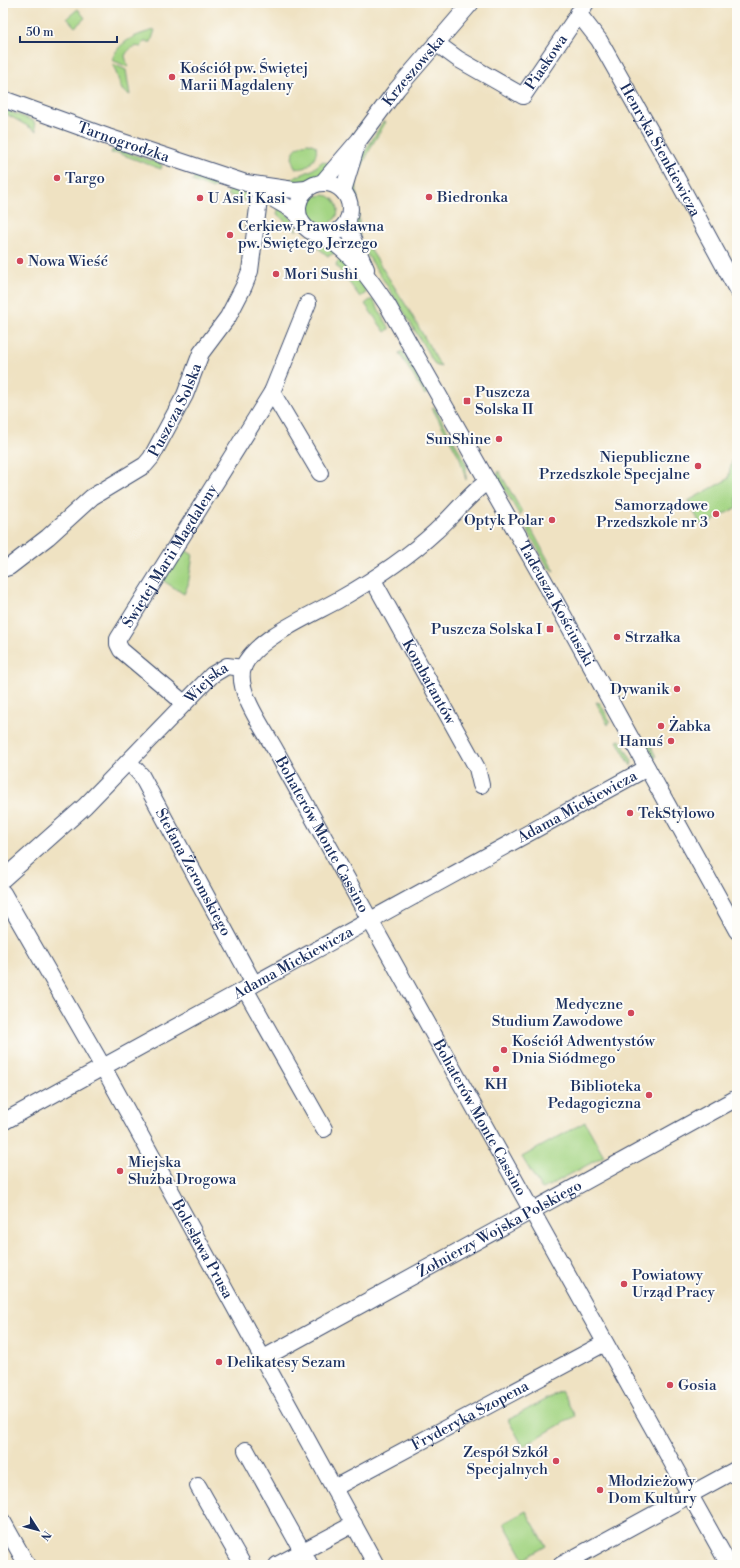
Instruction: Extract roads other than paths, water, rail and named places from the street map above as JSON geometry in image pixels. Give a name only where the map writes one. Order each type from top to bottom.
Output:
[{"type":"street","name":"Krzeszowska","points":[[315,186],[359,140],[384,105],[471,3]]},
{"type":"street","name":"Piaskowa","points":[[436,43],[458,59],[523,96],[582,8]]},
{"type":"street","name":"Henryka Sienkiewicza","points":[[582,8],[590,26],[670,166],[737,290]]},
{"type":"street","name":"Tarnogrodzka","points":[[3,99],[100,134],[246,183],[294,190],[315,186]]},
{"type":"street","name":"Krzeszowska","points":[[343,192],[359,140]]},
{"type":"street","name":"Tarnogrodzka","points":[[246,183],[291,209],[298,215]]},
{"type":"street","points":[[333,185],[343,192],[350,207],[348,219],[338,231],[324,236],[307,230],[301,223],[298,215],[299,200],[315,186],[333,185]]},
{"type":"street","name":"Puszcza Solska","points":[[3,569],[9,567],[48,537],[103,489],[145,465],[151,458],[185,395],[201,353],[228,317],[244,286],[250,270],[260,192]]},
{"type":"street","name":"Tadeusza Kościuszki","points":[[348,219],[349,230],[371,280],[407,336],[647,768],[732,911],[737,931]]},
{"type":"street","name":"Tadeusza Kościuszki","points":[[324,236],[338,246],[371,280]]},
{"type":"street","name":"Świętej Marii Magdaleny","points":[[184,703],[121,650],[118,638],[272,392],[308,303]]},
{"type":"street","points":[[272,392],[320,473]]},
{"type":"street","name":"Wiejska","points":[[3,879],[61,829],[184,703],[220,669],[230,666],[243,668],[247,659],[260,645],[373,580],[418,547],[488,481]]},
{"type":"street","name":"Kombatantów","points":[[373,580],[476,768],[481,785]]},
{"type":"street","name":"Bohaterów Monte Cassino","points":[[243,668],[242,684],[246,697],[729,1565]]},
{"type":"street","name":"Stefana Żeromskiego","points":[[128,762],[141,775],[324,1129]]},
{"type":"street","name":"Adama Mickiewicza","points":[[3,1122],[647,768]]},
{"type":"street","name":"Bolesława Prusa","points":[[3,893],[103,1067],[376,1565]]},
{"type":"street","name":"Żołnierzy Wojska Polskiego","points":[[262,1359],[737,1098]]},
{"type":"street","name":"Fryderyka Szopena","points":[[334,1488],[605,1343]]},
{"type":"street","points":[[246,1450],[306,1558]]},
{"type":"street","points":[[561,1565],[737,1469]]},
{"type":"street","points":[[198,1486],[243,1565]]},
{"type":"street","points":[[3,1522],[27,1565]]},
{"type":"street","points":[[277,1565],[306,1558],[333,1535],[354,1524]]},
{"type":"street","points":[[333,1535],[364,1544]]},
{"type":"place","name":"Kościół pw. Świętej Marii Magdaleny","points":[[172,77]]},
{"type":"place","name":"Targo","points":[[57,178]]},
{"type":"place","name":"Biedronka","points":[[429,197]]},
{"type":"place","name":"U Asi i Kasi","points":[[200,198]]},
{"type":"place","name":"Cerkiew Prawosławna pw. Świętego Jerzego","points":[[230,235]]},
{"type":"place","name":"Nowa Wieść","points":[[20,261]]},
{"type":"place","name":"Mori Sushi","points":[[276,274]]},
{"type":"place","name":"Puszcza Solska II","points":[[467,401]]},
{"type":"place","name":"SunShine","points":[[499,439]]},
{"type":"place","name":"Niepubliczne Przedszkole Specjalne","points":[[698,466]]},
{"type":"place","name":"Samorządowe Przedszkole nr 3","points":[[716,514]]},
{"type":"place","name":"Optyk Polar","points":[[552,520]]},
{"type":"place","name":"Puszcza Solska I","points":[[550,629]]},
{"type":"place","name":"Strzałka","points":[[617,637]]},
{"type":"place","name":"Dywanik","points":[[677,689]]},
{"type":"place","name":"Żabka","points":[[661,726]]},
{"type":"place","name":"Hanuś","points":[[671,741]]},
{"type":"place","name":"TekStylowo","points":[[630,813]]},
{"type":"place","name":"Medyczne Studium Zawodowe","points":[[631,1013]]},
{"type":"place","name":"Kościół Adwentystów Dnia Siódmego","points":[[504,1050]]},
{"type":"place","name":"KH","points":[[496,1069]]},
{"type":"place","name":"Biblioteka Pedagogiczna","points":[[649,1095]]},
{"type":"place","name":"Miejska Służba Drogowa","points":[[120,1171]]},
{"type":"place","name":"Powiatowy Urząd Pracy","points":[[624,1284]]},
{"type":"place","name":"Delikatesy Sezam","points":[[219,1362]]},
{"type":"place","name":"Gosia","points":[[670,1385]]},
{"type":"place","name":"Zespół Szkół Specjalnych","points":[[556,1461]]},
{"type":"place","name":"Młodzieżowy Dom Kultury","points":[[600,1490]]}]
